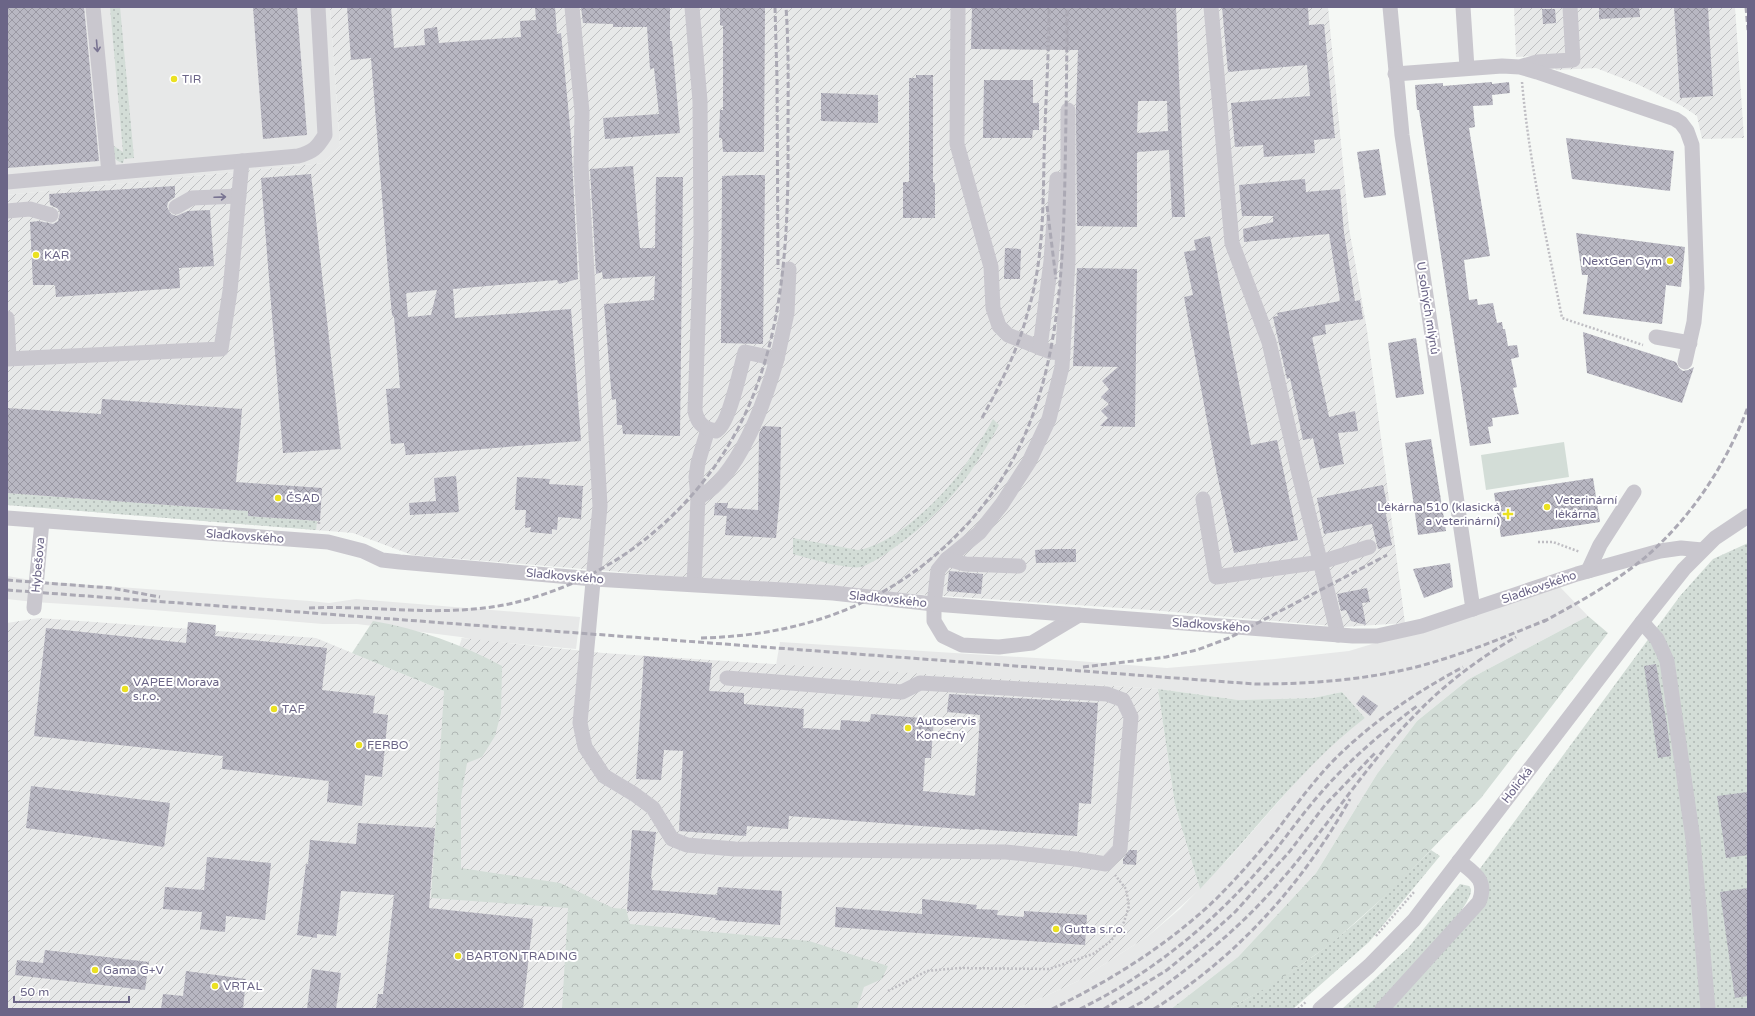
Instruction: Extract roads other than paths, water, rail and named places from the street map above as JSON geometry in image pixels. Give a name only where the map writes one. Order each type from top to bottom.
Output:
[{"type":"street","points":[[93,7],[109,173]]},
{"type":"street","points":[[7,182],[298,156],[311,152],[325,135],[318,7]]},
{"type":"street","points":[[572,7],[582,112],[581,166],[600,506],[580,723],[585,748],[604,776],[634,794],[653,808],[672,839],[687,845],[735,849],[1006,852],[1075,859],[1106,864],[1120,849],[1131,717],[1123,700],[1108,694],[920,683],[902,692],[727,678]]},
{"type":"street","points":[[692,7],[700,101],[701,236],[695,411],[696,419],[699,423],[708,429],[716,430],[723,426],[745,352],[777,359]]},
{"type":"street","points":[[958,7],[957,144],[991,267],[993,308],[999,326],[1008,335],[1051,352],[1063,353]]},
{"type":"street","points":[[1211,7],[1232,243],[1269,342],[1338,635]]},
{"type":"street","name":"U solných mlýnů","points":[[1390,7],[1395,74],[1403,142],[1473,609]]},
{"type":"street","points":[[1463,7],[1467,68]]},
{"type":"street","points":[[1395,74],[1467,68],[1515,67],[1537,62],[1573,60],[1570,7]]},
{"type":"street","points":[[1515,67],[1538,72],[1669,116],[1681,123],[1690,136],[1693,157],[1696,264],[1695,308],[1690,343],[1685,362]]},
{"type":"street","points":[[1068,110],[1068,260],[1063,353],[1062,367],[1049,419],[1029,462],[1002,504],[979,533],[947,559],[938,570],[934,604],[934,621],[943,636],[962,645],[999,647],[1032,643],[1079,615]]},
{"type":"street","points":[[7,318],[8,358],[221,349],[230,291],[242,161]]},
{"type":"street","points":[[1040,348],[1051,261],[1057,179]]},
{"type":"street","points":[[176,200],[239,196]]},
{"type":"street","points":[[7,211],[50,209]]},
{"type":"street","points":[[698,498],[716,485],[739,452],[759,413],[777,359],[787,314],[789,269]]},
{"type":"street","points":[[1653,342],[1690,343]]},
{"type":"street","points":[[694,584],[698,498],[696,477],[698,463],[708,429]]},
{"type":"street","points":[[1591,564],[1600,545],[1634,492]]},
{"type":"street","points":[[1203,499],[1216,577],[1321,562],[1369,547]]},
{"type":"street","points":[[1702,550],[1720,534],[1748,516]]},
{"type":"street","name":"Sladkovského","points":[[7,518],[328,542],[363,551],[382,560],[594,579],[833,593],[934,604],[1338,635],[1377,636],[1422,626],[1473,609],[1591,564],[1669,549],[1702,550]]},
{"type":"street","name":"Hybešova","points":[[34,608],[42,521]]},
{"type":"street","name":"Holická","points":[[1315,1004],[1369,966],[1414,920],[1665,592],[1702,550]]},
{"type":"street","points":[[947,559],[964,564],[1019,566]]},
{"type":"street","points":[[1642,622],[1657,639],[1667,660],[1693,839],[1708,1009]]},
{"type":"street","points":[[1382,1009],[1479,902],[1482,892],[1480,880],[1476,874],[1458,861]]},
{"type":"railway","points":[[775,7],[778,269]]},
{"type":"railway","points":[[309,608],[434,611],[459,610],[484,608],[529,599],[548,593],[586,577],[621,557],[654,532],[695,491],[727,448],[751,401],[768,352],[778,301],[785,248],[788,193],[788,39],[786,7]]},
{"type":"railway","points":[[982,418],[1002,381],[1023,329],[1036,276],[1042,218],[1049,7]]},
{"type":"railway","points":[[701,638],[759,633],[787,628],[815,621],[868,600],[893,586],[918,569],[962,529],[997,487],[1022,441],[1040,392],[1052,341],[1059,288],[1063,232],[1066,133],[1067,7]]},
{"type":"railway","points":[[1746,7],[1748,30]]},
{"type":"railway","points":[[1047,206],[1056,279]]},
{"type":"railway","points":[[1543,622],[1598,591],[1637,564],[1665,538],[1695,504],[1708,486],[1730,448],[1748,407]]},
{"type":"railway","points":[[1083,667],[1166,657],[1197,650],[1229,638],[1387,555]]},
{"type":"railway","points":[[7,580],[111,588],[160,597]]},
{"type":"railway","points":[[7,590],[1255,684],[1338,680],[1400,671],[1468,651],[1546,620]]},
{"type":"railway","points":[[1129,1009],[1142,1002],[1196,962],[1246,918],[1295,864],[1380,754],[1418,712],[1464,671],[1516,637]]},
{"type":"railway","points":[[1052,1009],[1096,986],[1139,960],[1160,946],[1199,915],[1247,866],[1332,762],[1362,734],[1410,698],[1463,667]]},
{"type":"railway","points":[[1080,1009],[1129,982],[1196,932],[1237,893],[1341,771],[1378,737],[1417,706]]},
{"type":"railway","points":[[1104,1009],[1167,970],[1235,912],[1290,851],[1325,805],[1376,752]]},
{"type":"railway","points":[[1154,1009],[1184,989],[1213,966],[1266,916],[1311,860],[1350,799]]},
{"type":"place","name":"TIR","points":[[174,79]]},
{"type":"place","name":"KAR","points":[[36,255]]},
{"type":"place","name":"NextGen Gym","points":[[1670,261]]},
{"type":"place","name":"ČSAD","points":[[278,498]]},
{"type":"place","name":"Veterinární lékárna","points":[[1547,507]]},
{"type":"place","name":"Lékárna 510 (klasická a veterinární)","points":[[1508,514]]},
{"type":"place","name":"VAPEE Morava s.r.o.","points":[[125,689]]},
{"type":"place","name":"TAF","points":[[274,709]]},
{"type":"place","name":"Autoservis Konečný","points":[[908,728]]},
{"type":"place","name":"FERBO","points":[[359,745]]},
{"type":"place","name":"Gutta s.r.o.","points":[[1056,929]]},
{"type":"place","name":"BARTON TRADING","points":[[458,956]]},
{"type":"place","name":"Gama G+V","points":[[95,970]]},
{"type":"place","name":"VRTAL","points":[[215,986]]}]
